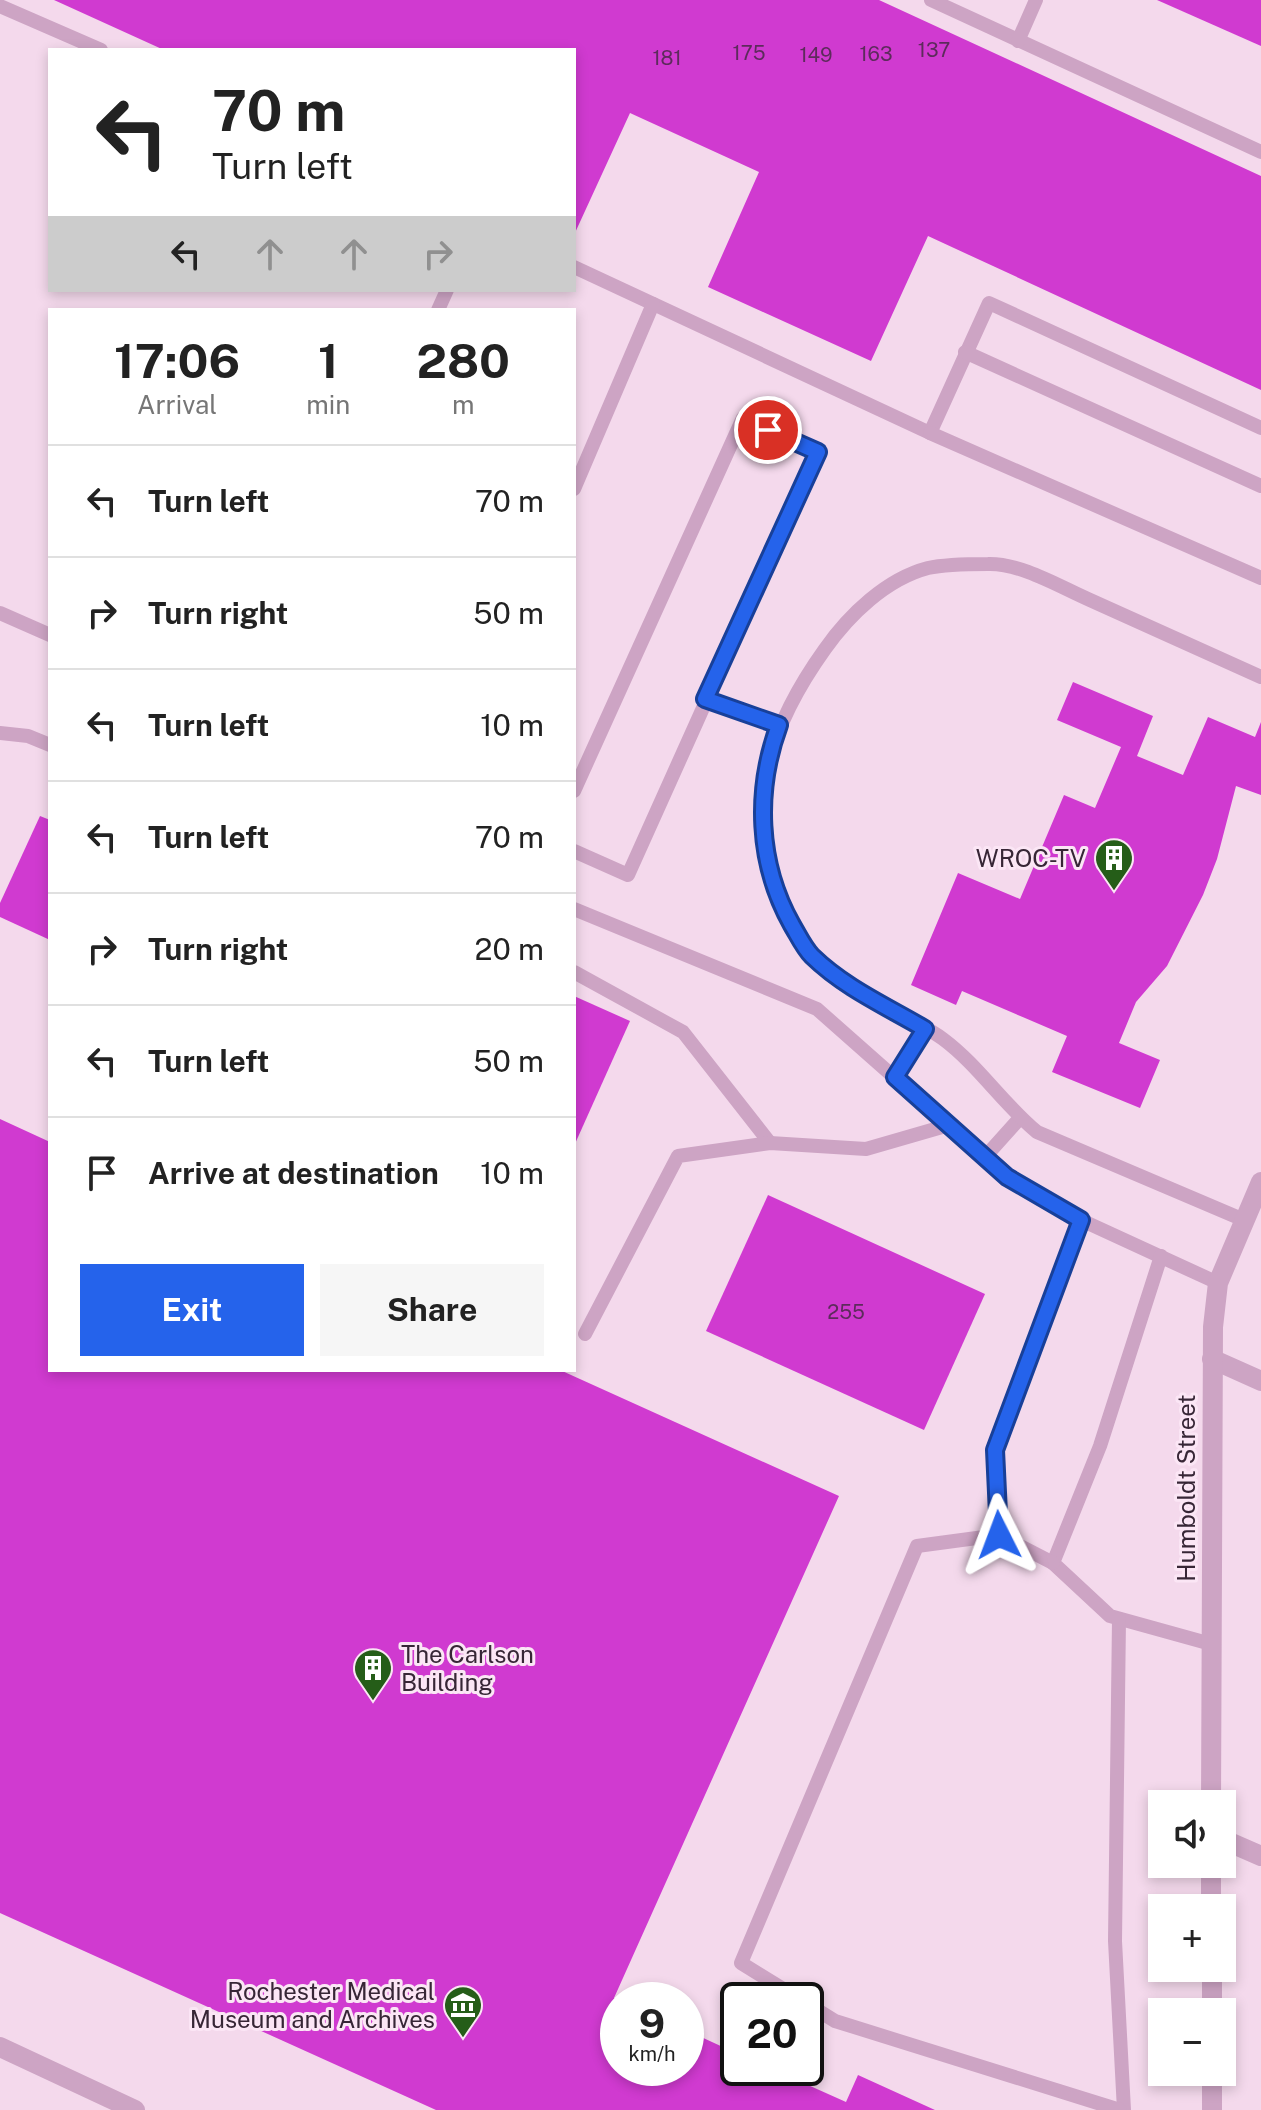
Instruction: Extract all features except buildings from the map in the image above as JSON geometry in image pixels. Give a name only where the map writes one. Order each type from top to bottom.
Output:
[{"type":"street","name":"Humboldt Street","points":[[1211,1790],[1212,1359],[1218,1283],[1261,1182]]},
{"type":"street","points":[[1212,1359],[1261,1381]]},
{"type":"street","points":[[1236,1845],[1261,1856]]},
{"type":"street","points":[[0,2047],[135,2110]]},
{"type":"street","points":[[1212,2086],[1212,2110]]},
{"type":"lane","points":[[931,0],[1261,152]]},
{"type":"lane","points":[[1018,41],[1036,0]]},
{"type":"lane","points":[[0,6],[96,48]]},
{"type":"lane","points":[[576,268],[930,433],[1261,578]]},
{"type":"lane","points":[[930,433],[989,303],[1261,428]]},
{"type":"lane","points":[[576,484],[653,304]]},
{"type":"lane","points":[[965,352],[1261,486]]},
{"type":"lane","points":[[576,787],[743,418],[818,452],[628,875],[576,852]]},
{"type":"lane","points":[[1244,1220],[1037,1132],[943,1039],[835,977],[809,953],[785,912],[767,863],[761,812],[767,758],[779,725],[801,683],[839,629],[876,594],[927,568],[992,564],[1040,578],[1261,677]]},
{"type":"lane","points":[[0,613],[48,634]]},
{"type":"lane","points":[[705,699],[779,725]]},
{"type":"lane","points":[[0,733],[28,736],[48,744]]},
{"type":"lane","points":[[576,910],[817,1009],[1007,1177],[1081,1220],[1218,1283]]},
{"type":"lane","points":[[576,973],[683,1032],[770,1143]]},
{"type":"lane","points":[[895,1077],[925,1029]]},
{"type":"lane","points":[[985,1157],[1020,1118]]},
{"type":"lane","points":[[585,1334],[678,1156],[770,1143],[866,1149],[949,1125]]},
{"type":"lane","points":[[999,1535],[995,1450],[1081,1220]]},
{"type":"lane","points":[[1053,1563],[1100,1446],[1161,1256]]},
{"type":"lane","points":[[772,1982],[741,1963],[917,1546],[999,1535],[1053,1563],[1110,1616],[1211,1644]]},
{"type":"lane","points":[[824,2014],[835,2021],[1122,2110],[1115,1941],[1119,1619]]},
{"type":"place","name":"WROC-TV","points":[[1114,892]]},
{"type":"place","name":"The Carlson Building","points":[[373,1702]]},
{"type":"place","name":"Rochester Medical Museum and Archives","points":[[463,2039]]},
{"type":"route","points":[[768,430],[818,452],[705,699],[779,725],[767,758],[761,812],[767,863],[785,912],[809,953],[835,977],[925,1029],[895,1077],[1007,1177],[1081,1220],[995,1450],[999,1535]]}]
